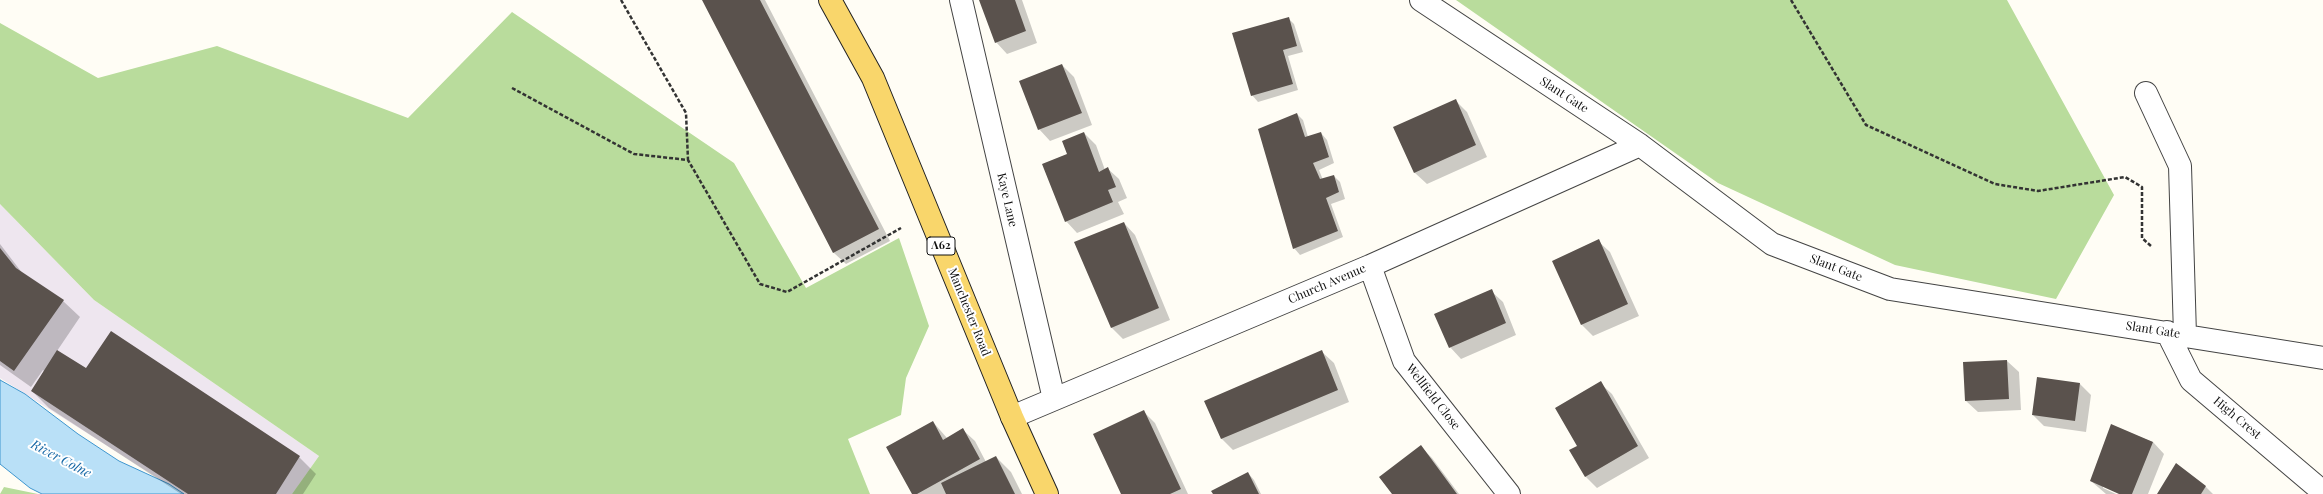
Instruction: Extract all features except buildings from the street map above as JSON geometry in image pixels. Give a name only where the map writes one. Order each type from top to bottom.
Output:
[{"type":"main road","name":"Manchester Road","points":[[830,0],[872,78],[1012,417],[1047,494]]},
{"type":"street","name":"Kaye Lane","points":[[961,0],[1054,399]]},
{"type":"street","name":"Slant Gate","points":[[1421,0],[1640,145],[1772,244],[1890,289],[2176,333],[2323,358]]},
{"type":"street","points":[[2146,93],[2180,166],[2183,277],[2176,333]]},
{"type":"street","name":"Church Avenue","points":[[1012,417],[1370,266],[1640,145]]},
{"type":"street","name":"Wellfield Close","points":[[1370,266],[1404,361],[1509,494]]},
{"type":"street","name":"High Crest","points":[[2176,333],[2191,380],[2323,492]]},
{"type":"path","points":[[621,0],[686,113],[688,160],[760,284],[787,292],[928,213]]},
{"type":"path","points":[[1791,0],[1866,125],[1996,184],[2038,191],[2125,177],[2142,187],[2142,238],[2183,277]]},
{"type":"path","points":[[512,88],[634,154],[688,160]]},
{"type":"shaded area","points":[[0,204],[94,300],[319,456],[292,494],[183,494],[0,378]]},
{"type":"green space","points":[[1456,0],[2007,0],[2114,195],[2056,299],[1895,265],[1718,183]]},
{"type":"green space","points":[[512,12],[734,163],[806,288],[899,238],[929,326],[906,378],[901,415],[848,439],[870,494],[292,494],[319,456],[94,300],[0,204],[0,23],[98,78],[217,46],[408,118]]},
{"type":"green space","points":[[4,487],[38,494],[0,494]]},
{"type":"water","name":"River Colne","points":[[0,380],[25,394],[78,434],[119,461],[169,484],[184,494],[42,494],[30,488],[0,464]]}]
